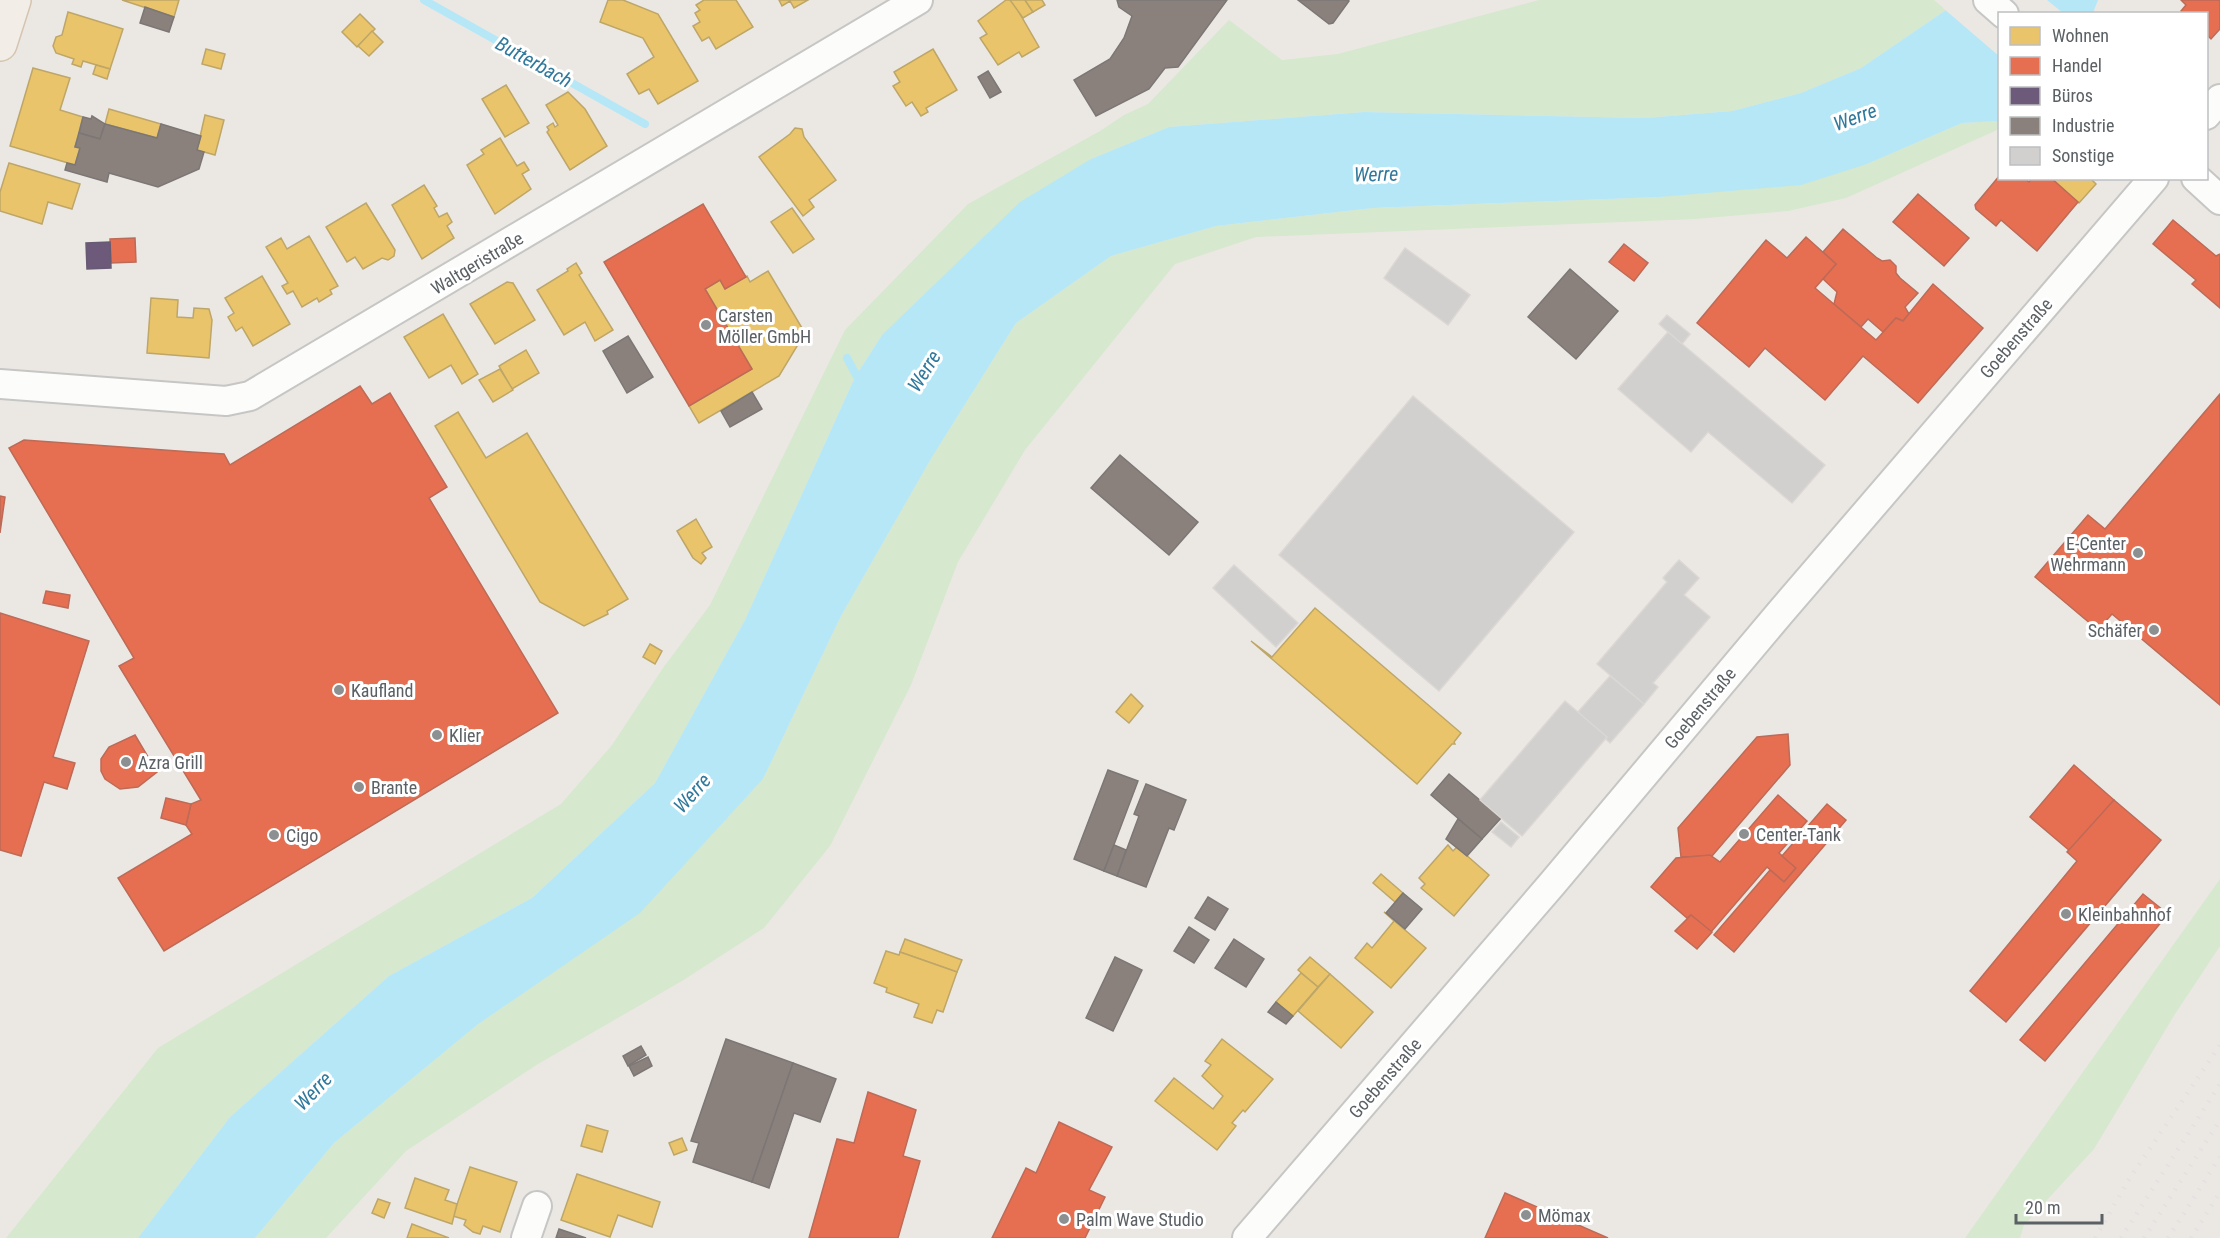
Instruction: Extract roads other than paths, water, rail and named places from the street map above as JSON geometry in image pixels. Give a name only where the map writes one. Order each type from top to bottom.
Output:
[{"type":"main road","points":[[0,44],[14,0]]},
{"type":"street","name":"Waltgeristraße","points":[[0,384],[226,401],[250,396],[918,0]]},
{"type":"street","points":[[1988,0],[2002,12]]},
{"type":"street","points":[[2208,113],[2220,99]]},
{"type":"street","name":"Goebenstraße","points":[[1248,1238],[1552,884],[1780,612],[2152,180]]},
{"type":"street","points":[[2198,180],[2220,200]]},
{"type":"street","points":[[526,1238],[537,1206]]},
{"type":"water","name":"Werre","points":[[1955,0],[2098,0],[2093,12],[1998,12],[1998,121],[1962,123],[1867,164],[1801,185],[1659,197],[1373,208],[1216,226],[1111,256],[1016,323],[932,457],[841,616],[763,779],[640,913],[477,1025],[334,1143],[255,1238],[138,1238],[230,1117],[389,976],[532,898],[655,783],[745,620],[855,377],[882,335],[1020,202],[1091,159],[1169,127],[1364,112],[1645,118],[1732,111],[1801,93],[1861,68],[1946,10]]},
{"type":"waterway","name":"Butterbach","points":[[424,0],[645,124]]},
{"type":"waterway","name":"Butterbach","points":[[847,358],[861,384]]},
{"type":"railway","points":[[2095,1238],[2128,1181],[2220,1045]]},
{"type":"railway","points":[[2121,1238],[2220,1084]]},
{"type":"railway","points":[[2144,1238],[2220,1120]]},
{"type":"railway","points":[[2168,1238],[2220,1157]]},
{"type":"railway","points":[[2191,1238],[2220,1192]]},
{"type":"place","name":"Carsten Möller GmbH","points":[[706,325]]},
{"type":"place","name":"E-Center Wehrmann","points":[[2138,553]]},
{"type":"place","name":"Schäfer","points":[[2154,630]]},
{"type":"place","name":"Kaufland","points":[[339,690]]},
{"type":"place","name":"Klier","points":[[437,735]]},
{"type":"place","name":"Azra Grill","points":[[126,762]]},
{"type":"place","name":"Brante","points":[[359,787]]},
{"type":"place","name":"Center-Tank","points":[[1744,834]]},
{"type":"place","name":"Cigo","points":[[274,835]]},
{"type":"place","name":"Kleinbahnhof","points":[[2066,914]]},
{"type":"place","name":"Mömax","points":[[1526,1215]]},
{"type":"place","name":"Palm Wave Studio","points":[[1064,1219]]}]
